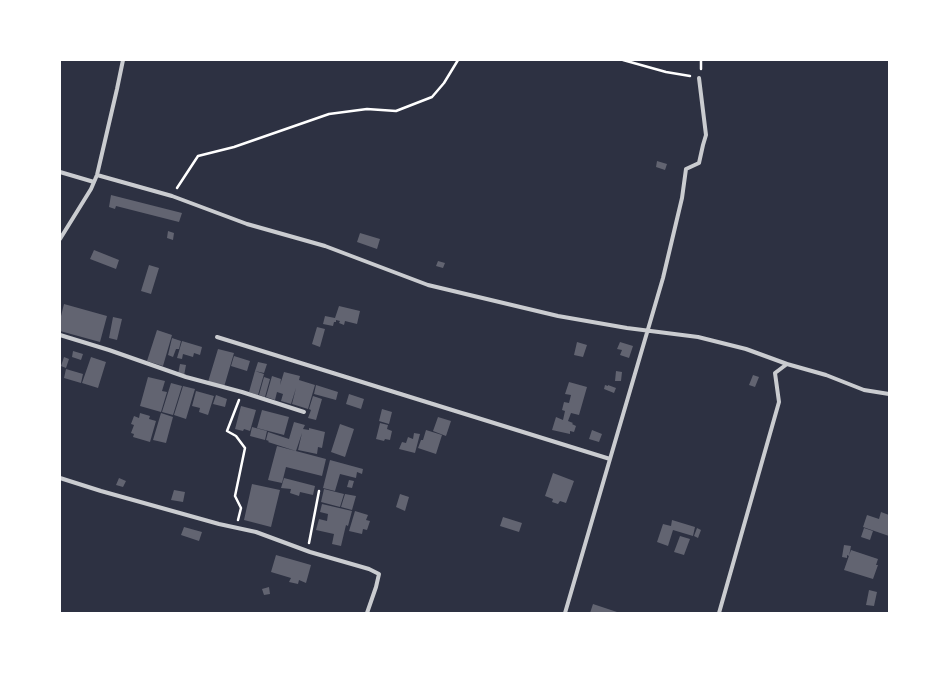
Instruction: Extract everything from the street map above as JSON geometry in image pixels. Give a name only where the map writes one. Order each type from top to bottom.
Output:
[{"type":"street","points":[[60,239],[91,189],[97,175],[123,60]]},
{"type":"street","points":[[564,613],[663,278],[682,198],[686,169],[699,164],[706,135],[699,78]]},
{"type":"street","points":[[60,172],[94,182]]},
{"type":"street","points":[[97,175],[172,196],[247,224],[325,246],[428,285],[558,316],[698,337],[746,349],[786,364],[826,375],[864,390],[889,394]]},
{"type":"street","points":[[60,335],[109,350],[186,377],[242,392],[304,412]]},
{"type":"street","points":[[217,337],[610,458]]},
{"type":"street","points":[[719,613],[779,402],[775,373],[786,364]]},
{"type":"street","points":[[60,478],[101,491],[236,528],[256,532],[307,551],[369,569],[379,574],[376,588],[367,613]]},
{"type":"path","points":[[172,196],[198,156],[234,147],[329,114],[367,109],[396,111],[432,97],[444,83],[458,60]]},
{"type":"path","points":[[623,60],[666,72],[699,78],[701,60]]},
{"type":"path","points":[[236,528],[241,508],[235,496],[245,448],[236,436],[227,431],[242,392]]},
{"type":"path","points":[[307,551],[319,491]]},
{"type":"building","points":[[657,161],[667,164],[665,170],[656,167]]},
{"type":"building","points":[[111,195],[182,213],[179,222],[116,206],[115,209],[109,207]]},
{"type":"building","points":[[168,231],[174,233],[173,240],[167,238]]},
{"type":"building","points":[[360,233],[380,239],[377,249],[357,242]]},
{"type":"building","points":[[94,250],[119,260],[116,269],[90,259]]},
{"type":"building","points":[[438,261],[445,263],[443,268],[436,266]]},
{"type":"building","points":[[149,265],[159,268],[151,294],[141,291]]},
{"type":"building","points":[[64,304],[107,316],[100,342],[60,331],[60,320]]},
{"type":"building","points":[[339,306],[360,311],[357,324],[345,321],[344,325],[339,323],[340,321],[336,320],[333,326],[323,324],[325,316],[335,318]]},
{"type":"building","points":[[113,317],[122,319],[117,340],[109,338]]},
{"type":"building","points":[[317,327],[325,329],[320,347],[312,344]]},
{"type":"building","points":[[157,330],[172,335],[163,366],[147,361]]},
{"type":"building","points":[[172,338],[181,341],[179,349],[176,349],[173,357],[168,355]]},
{"type":"building","points":[[182,341],[202,347],[200,355],[194,353],[193,357],[183,354],[182,359],[177,358]]},
{"type":"building","points":[[577,342],[587,345],[583,357],[574,355]]},
{"type":"building","points":[[620,342],[633,346],[629,358],[620,355],[622,350],[617,349]]},
{"type":"building","points":[[218,349],[234,353],[224,387],[208,382]]},
{"type":"building","points":[[73,351],[83,354],[81,360],[72,357]]},
{"type":"building","points":[[234,356],[250,361],[247,371],[231,366]]},
{"type":"building","points":[[64,357],[69,359],[66,368],[61,366]]},
{"type":"building","points":[[91,357],[106,362],[98,388],[82,383]]},
{"type":"building","points":[[258,362],[267,364],[264,373],[255,371]]},
{"type":"building","points":[[180,364],[186,365],[184,376],[178,374]]},
{"type":"building","points":[[66,369],[83,374],[81,383],[64,378]]},
{"type":"building","points":[[255,371],[264,374],[258,395],[249,392]]},
{"type":"building","points":[[616,371],[622,372],[621,381],[615,381]]},
{"type":"building","points":[[284,372],[300,376],[299,380],[315,385],[308,409],[292,404],[296,388],[291,404],[281,401],[283,394],[277,392],[275,400],[266,397],[272,376],[281,379],[280,385]]},
{"type":"building","points":[[753,375],[759,377],[755,387],[749,385]]},
{"type":"building","points":[[148,377],[165,381],[162,391],[167,392],[161,412],[140,406]]},
{"type":"building","points":[[264,377],[270,379],[265,397],[259,395]]},
{"type":"building","points":[[569,382],[587,387],[579,415],[571,413],[568,421],[576,426],[574,432],[570,431],[570,434],[552,430],[556,417],[563,420],[565,411],[562,410],[564,402],[569,403],[571,395],[565,394]]},
{"type":"building","points":[[171,383],[182,386],[173,415],[162,412]]},
{"type":"building","points":[[316,385],[338,392],[336,400],[314,394]]},
{"type":"building","points":[[605,385],[616,388],[614,393],[604,389]]},
{"type":"building","points":[[183,386],[195,389],[186,419],[174,415]]},
{"type":"building","points":[[196,391],[214,396],[208,415],[199,412],[200,408],[192,406]]},
{"type":"building","points":[[349,394],[364,399],[361,409],[346,404]]},
{"type":"building","points":[[216,395],[227,399],[225,407],[213,404]]},
{"type":"building","points":[[313,396],[322,399],[316,420],[308,418]]},
{"type":"building","points":[[241,406],[256,410],[250,431],[235,429]]},
{"type":"building","points":[[382,409],[392,412],[389,424],[379,421]]},
{"type":"building","points":[[262,410],[289,417],[284,435],[257,428]]},
{"type":"building","points":[[140,413],[150,416],[149,419],[156,421],[150,442],[133,437],[134,434],[131,433],[134,425],[131,424],[134,416],[139,418]]},
{"type":"building","points":[[161,413],[173,417],[166,443],[153,440]]},
{"type":"building","points":[[438,417],[451,421],[446,436],[433,431]]},
{"type":"building","points":[[294,422],[305,425],[303,429],[309,430],[309,428],[325,432],[322,448],[318,447],[317,454],[298,450],[302,433],[296,451],[266,440],[268,432],[289,439]]},
{"type":"building","points":[[380,423],[388,425],[387,429],[392,431],[390,440],[385,439],[384,441],[376,439]]},
{"type":"building","points":[[340,424],[354,429],[345,457],[331,452]]},
{"type":"building","points":[[252,427],[267,431],[265,440],[250,436]]},
{"type":"building","points":[[426,430],[442,435],[436,454],[418,448],[421,440],[423,440]]},
{"type":"building","points":[[592,430],[602,434],[599,442],[589,439]]},
{"type":"building","points":[[414,433],[420,434],[415,453],[399,449],[402,442],[406,443],[408,437],[413,439]]},
{"type":"building","points":[[277,446],[326,459],[322,476],[286,467],[282,483],[268,480]]},
{"type":"building","points":[[330,460],[363,469],[362,474],[357,472],[356,478],[340,474],[335,491],[323,488]]},
{"type":"building","points":[[553,473],[574,481],[566,503],[560,501],[558,504],[552,502],[553,499],[545,496]]},
{"type":"building","points":[[119,478],[126,481],[123,487],[116,485]]},
{"type":"building","points":[[284,478],[315,486],[313,495],[300,492],[299,496],[290,493],[291,489],[281,488]]},
{"type":"building","points":[[349,480],[354,481],[352,488],[347,487]]},
{"type":"building","points":[[252,484],[280,490],[271,527],[244,520]]},
{"type":"building","points":[[324,489],[344,494],[340,507],[321,502]]},
{"type":"building","points":[[174,490],[185,492],[183,502],[171,500]]},
{"type":"building","points":[[345,494],[356,496],[352,510],[341,507]]},
{"type":"building","points":[[400,494],[409,497],[405,511],[396,507]]},
{"type":"building","points":[[322,504],[352,511],[348,526],[346,525],[341,546],[332,544],[334,534],[316,530],[319,519],[327,521],[328,514],[320,512]]},
{"type":"building","points":[[355,511],[368,515],[366,520],[370,521],[367,530],[363,529],[362,534],[349,531]]},
{"type":"building","points":[[881,512],[889,515],[889,536],[863,527],[867,515],[879,519]]},
{"type":"building","points":[[503,517],[522,523],[519,532],[500,526]]},
{"type":"building","points":[[672,520],[695,527],[693,536],[673,530],[668,546],[657,542],[663,524],[671,526]]},
{"type":"building","points":[[184,527],[202,532],[199,541],[181,535]]},
{"type":"building","points":[[697,528],[701,530],[698,538],[694,536]]},
{"type":"building","points":[[864,528],[873,531],[870,540],[861,537]]},
{"type":"building","points":[[680,536],[690,539],[684,555],[674,552]]},
{"type":"building","points":[[844,545],[851,546],[849,556],[847,555],[847,558],[842,557]]},
{"type":"building","points":[[851,550],[878,559],[876,565],[878,565],[873,579],[844,570]]},
{"type":"building","points":[[276,555],[311,565],[306,583],[299,580],[298,584],[289,582],[291,578],[271,572]]},
{"type":"building","points":[[269,587],[270,594],[264,595],[262,589]]},
{"type":"building","points":[[869,590],[877,592],[874,606],[866,605]]},
{"type":"building","points":[[593,604],[617,612],[617,613],[590,613]]}]
